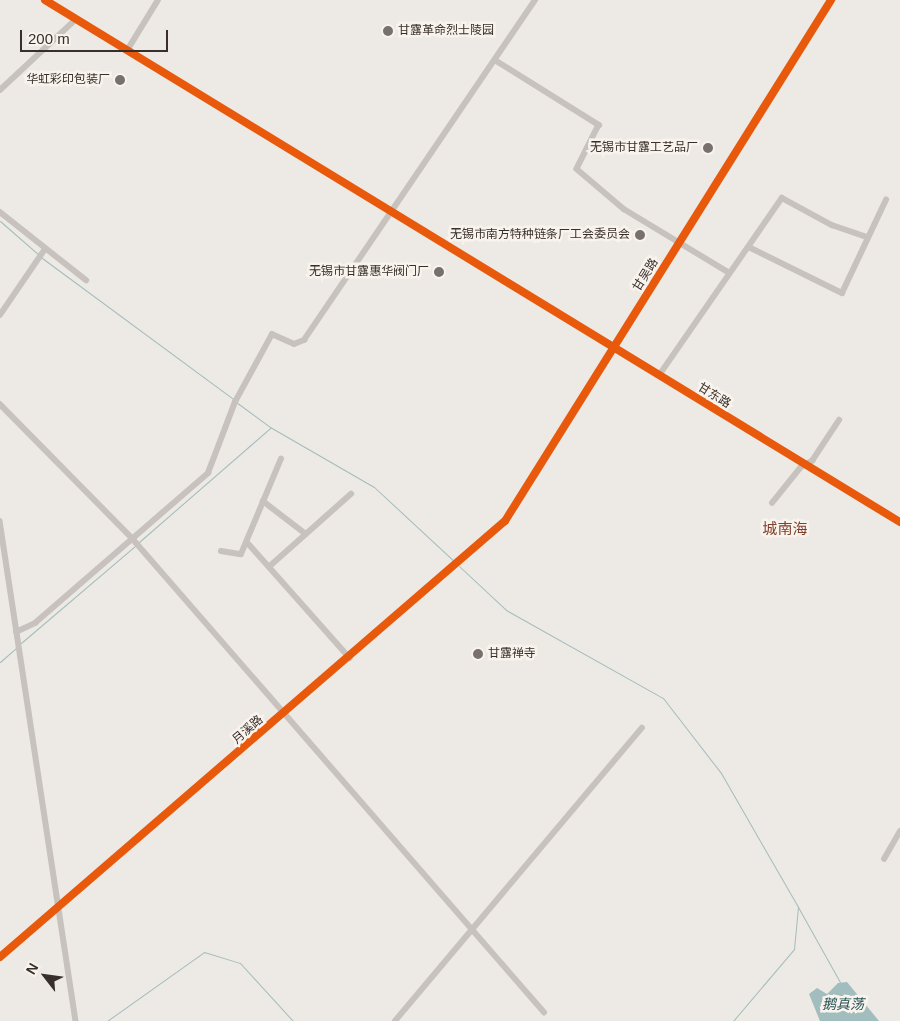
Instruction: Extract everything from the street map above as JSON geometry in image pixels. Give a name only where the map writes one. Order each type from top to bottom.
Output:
[{"type":"street","name":"甘东路","points":[[45,0],[75,20],[128,49],[516,290],[613,349],[660,374],[900,522]]},
{"type":"street","points":[[128,49],[158,0]]},
{"type":"street","points":[[16,632],[35,623],[136,542],[208,474],[240,391],[272,334],[294,344],[304,340],[535,0]]},
{"type":"street","name":"甘吴路","points":[[449,568],[468,550],[505,522],[518,503],[831,0]]},
{"type":"street","points":[[0,90],[75,20]]},
{"type":"street","points":[[495,60],[599,125],[577,169],[624,209],[678,244],[728,272]]},
{"type":"street","points":[[660,374],[728,272],[749,247],[784,198],[832,225],[867,237]]},
{"type":"street","points":[[749,247],[842,293],[886,200]]},
{"type":"street","points":[[0,212],[41,254],[86,280]]},
{"type":"street","points":[[0,315],[41,254]]},
{"type":"street","points":[[0,404],[136,542],[469,930],[544,1012]]},
{"type":"street","points":[[772,503],[806,465],[839,420]]},
{"type":"street","points":[[221,551],[239,556],[281,459]]},
{"type":"street","points":[[271,565],[351,494]]},
{"type":"street","points":[[263,501],[306,534]]},
{"type":"street","points":[[0,521],[76,1021]]},
{"type":"street","points":[[246,542],[271,565],[350,658]]},
{"type":"street","name":"月溪路","points":[[0,957],[350,658],[449,568]]},
{"type":"street","points":[[395,1021],[469,930],[642,728]]},
{"type":"street","points":[[884,860],[900,831]]},
{"type":"water","name":"鹅真荡","points":[[847,982],[879,1021],[820,1021],[809,994],[817,988],[827,994],[838,983]]},
{"type":"waterway","points":[[0,221],[39,255]]},
{"type":"waterway","points":[[42,258],[233,399]]},
{"type":"waterway","points":[[236,402],[270,427],[374,487],[454,561]]},
{"type":"waterway","points":[[139,542],[270,428]]},
{"type":"waterway","points":[[21,643],[136,545]]},
{"type":"waterway","points":[[459,566],[506,610],[663,698],[721,773],[798,907]]},
{"type":"waterway","points":[[0,662],[16,648]]},
{"type":"waterway","points":[[733,1021],[794,949],[798,907],[840,982]]},
{"type":"waterway","points":[[107,1021],[204,952],[240,963],[293,1021]]},
{"type":"cycle path","points":[[45,0],[900,522]]},
{"type":"cycle path","points":[[0,957],[505,521],[831,0]]},
{"type":"place","name":"甘露革命烈士陵园","points":[[388,31]]},
{"type":"place","name":"华虹彩印包装厂","points":[[120,80]]},
{"type":"place","name":"无锡市甘露工艺品厂","points":[[708,148]]},
{"type":"place","name":"无锡市南方特种链条厂工会委员会","points":[[640,235]]},
{"type":"place","name":"无锡市甘露惠华阀门厂","points":[[439,272]]},
{"type":"place","name":"甘露禅寺","points":[[478,654]]},
{"type":"district","name":"城南海","points":[[785,529]]}]
